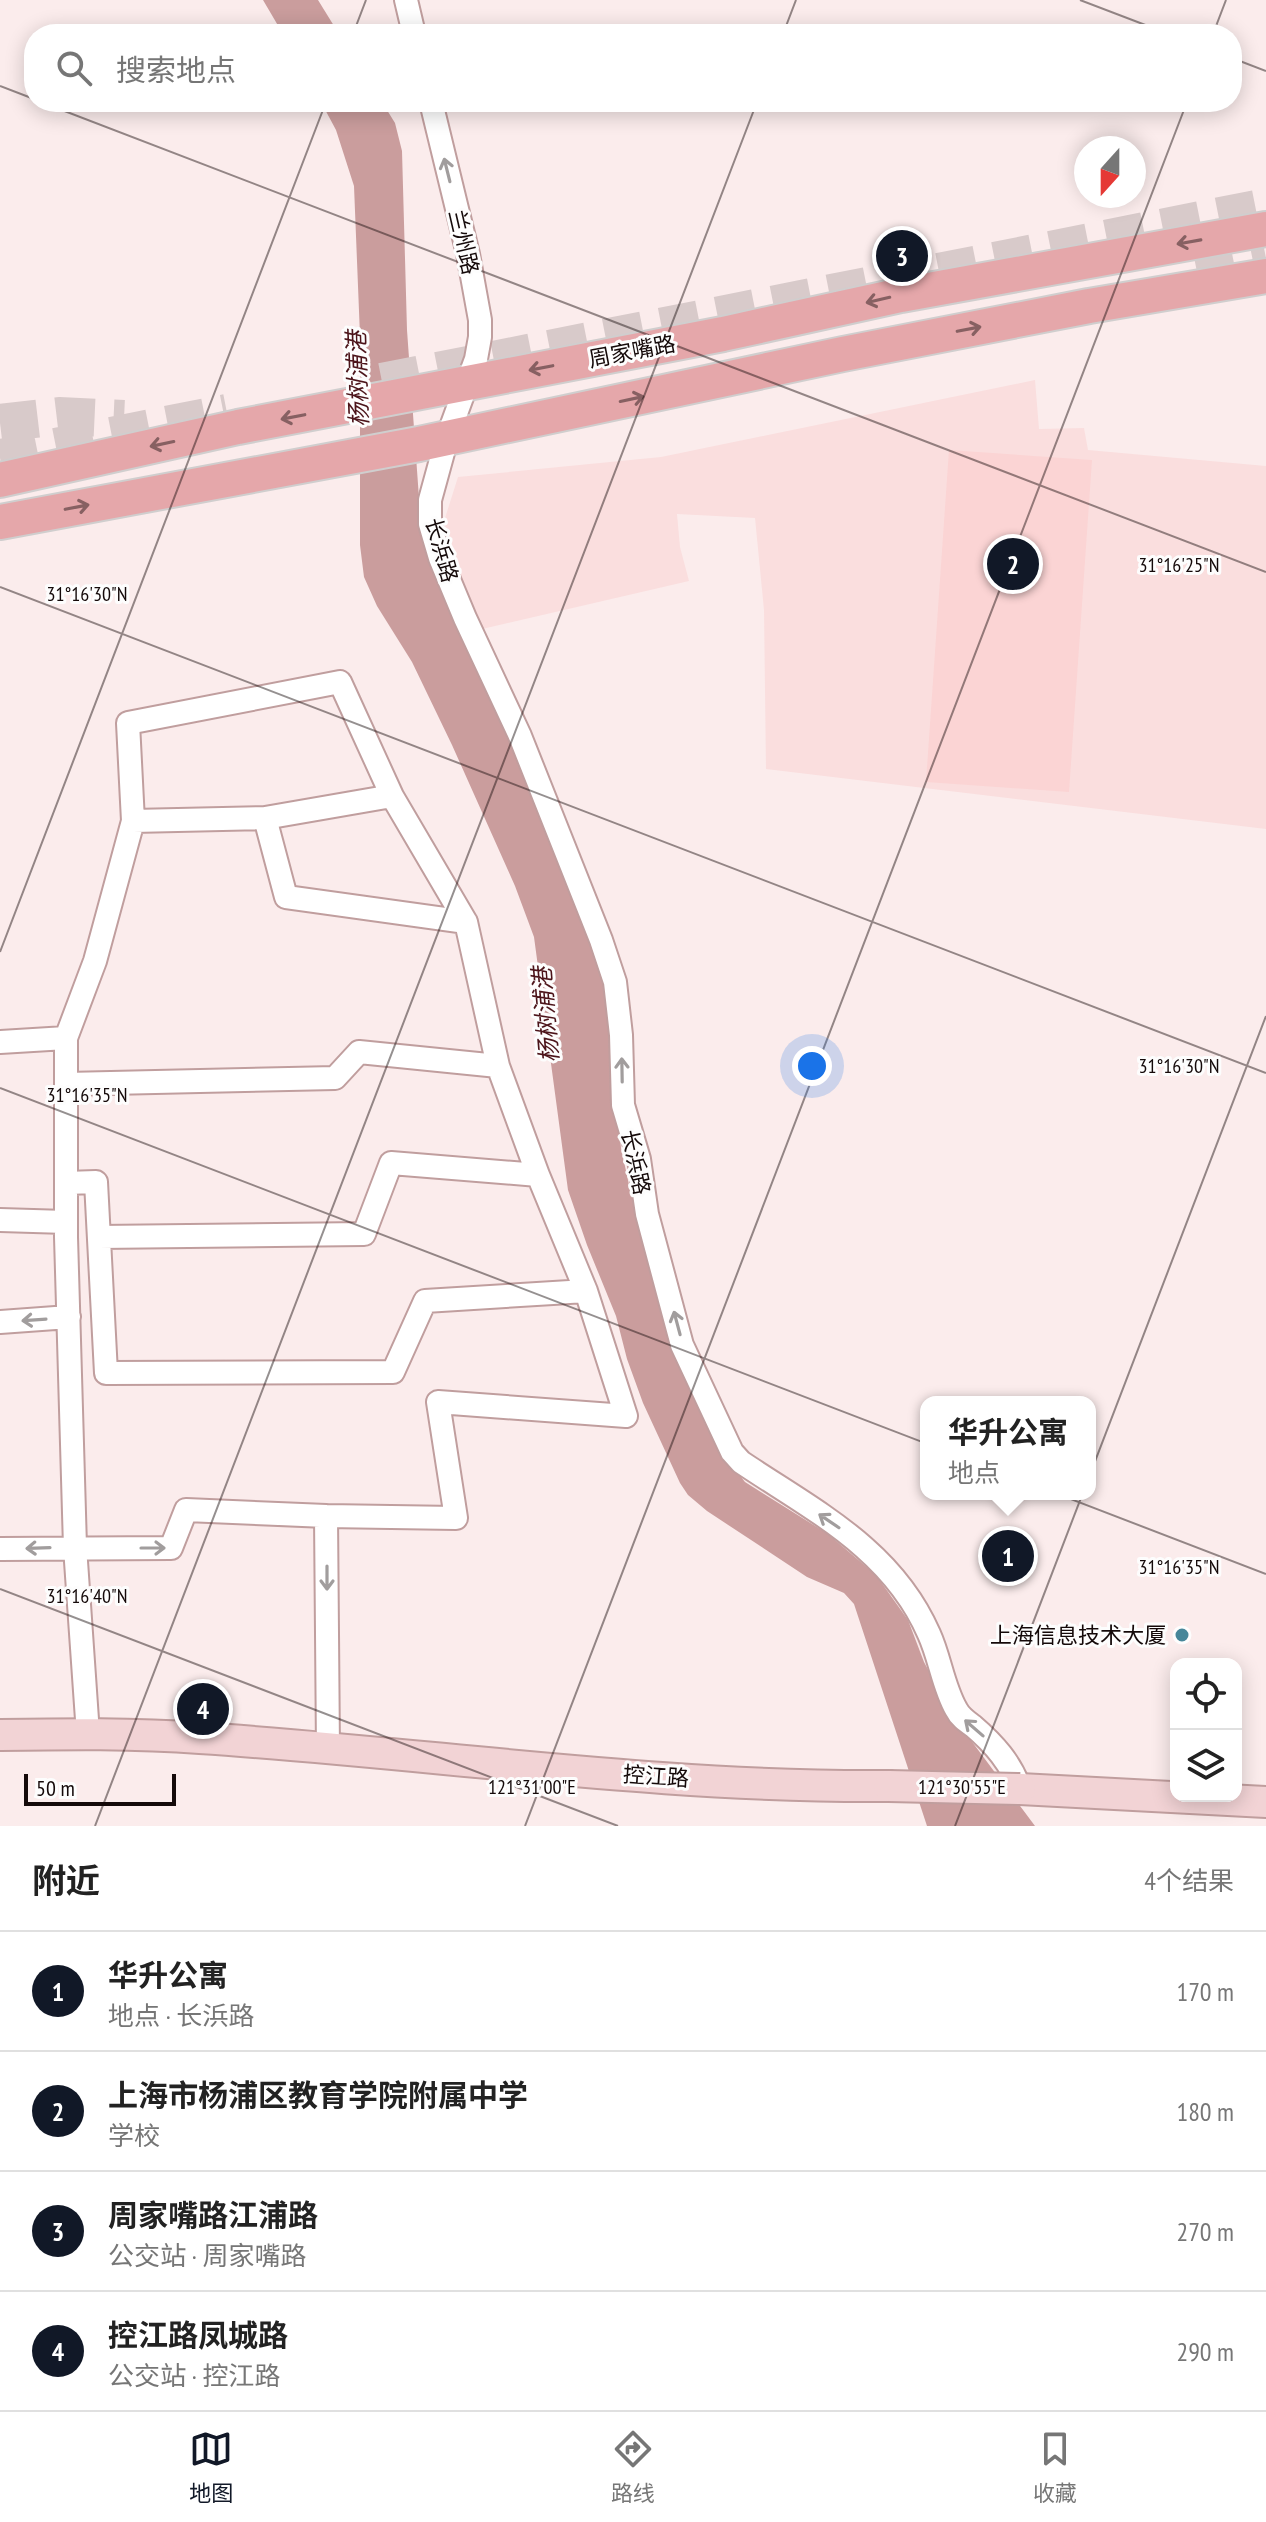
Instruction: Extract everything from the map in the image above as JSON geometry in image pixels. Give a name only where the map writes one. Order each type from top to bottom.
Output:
[{"type":"main road","name":"周家嘴路","points":[[0,480],[238,427],[723,334],[915,292],[1266,229]]},
{"type":"main road","points":[[0,522],[433,441],[1089,306],[1266,276]]},
{"type":"main road","name":"控江路","points":[[0,1735],[199,1737],[805,1787],[1020,1789],[1266,1802]]},
{"type":"street","points":[[406,0],[412,24]]},
{"type":"street","name":"兰州路","points":[[433,112],[468,254],[480,320],[478,348],[468,382],[433,441]]},
{"type":"street","name":"长浜路","points":[[433,441],[430,524],[440,558],[531,765],[615,982],[621,1035],[623,1105],[639,1159],[647,1214],[682,1345],[732,1452],[741,1462],[847,1533],[884,1564],[900,1583],[929,1633],[954,1707],[998,1750],[1014,1771],[1020,1789]]},
{"type":"street","points":[[0,1549],[75,1547],[171,1548],[186,1510],[456,1518],[438,1402],[626,1416],[586,1291],[538,1175],[498,1066],[466,922],[392,796],[340,682],[128,723],[133,821],[95,961],[66,1038],[66,1222],[75,1547],[88,1734]]},
{"type":"street","points":[[133,821],[265,818],[392,796]]},
{"type":"street","points":[[265,818],[286,897],[466,922]]},
{"type":"street","points":[[0,1042],[66,1038]]},
{"type":"street","points":[[66,1084],[335,1078],[359,1052],[498,1066]]},
{"type":"street","points":[[99,1237],[364,1234],[391,1163],[538,1175]]},
{"type":"street","points":[[66,1183],[96,1182],[106,1373],[393,1372],[425,1301],[586,1291]]},
{"type":"street","points":[[0,1220],[66,1222]]},
{"type":"street","points":[[0,1322],[69,1317]]},
{"type":"street","points":[[326,1516],[328,1750]]},
{"type":"shaded area","points":[[1035,380],[1039,429],[1084,428],[1088,450],[1266,466],[1266,829],[766,769],[764,610],[755,518],[677,514],[680,547],[689,581],[482,629],[440,534],[458,477],[661,457]]},
{"type":"shaded area","points":[[949,450],[1092,460],[1069,792],[926,782]]},
{"type":"water","points":[[263,0],[318,0],[333,24],[277,24]]},
{"type":"water","name":"杨树浦港","points":[[326,112],[388,112],[395,123],[402,151],[407,330],[420,512],[579,900],[605,983],[621,1148],[640,1235],[664,1314],[727,1459],[745,1482],[828,1534],[876,1575],[908,1620],[924,1662],[952,1715],[1035,1826],[927,1826],[854,1604],[844,1593],[807,1577],[688,1495],[643,1403],[616,1316],[568,1190],[534,937],[515,886],[452,745],[412,662],[377,606],[364,577],[360,545],[360,336],[354,186],[336,130]]},
{"type":"tunnel","points":[[939,272],[1266,207]]},
{"type":"tunnel","points":[[1197,272],[1266,258]]},
{"type":"tunnel","points":[[382,382],[867,286]]},
{"type":"tunnel","points":[[0,458],[227,413]]},
{"type":"tunnel","points":[[0,423],[59,416],[124,419]]},
{"type":"place","name":"周家嘴路江浦路","points":[[902,256]]},
{"type":"place","name":"上海市杨浦区教育学院附属中学","points":[[1013,564]]},
{"type":"place","name":"华升公寓","points":[[1008,1556]]},
{"type":"place","name":"上海信息技术大厦","points":[[1182,1635]]},
{"type":"place","name":"控江路凤城路","points":[[203,1709]]}]
